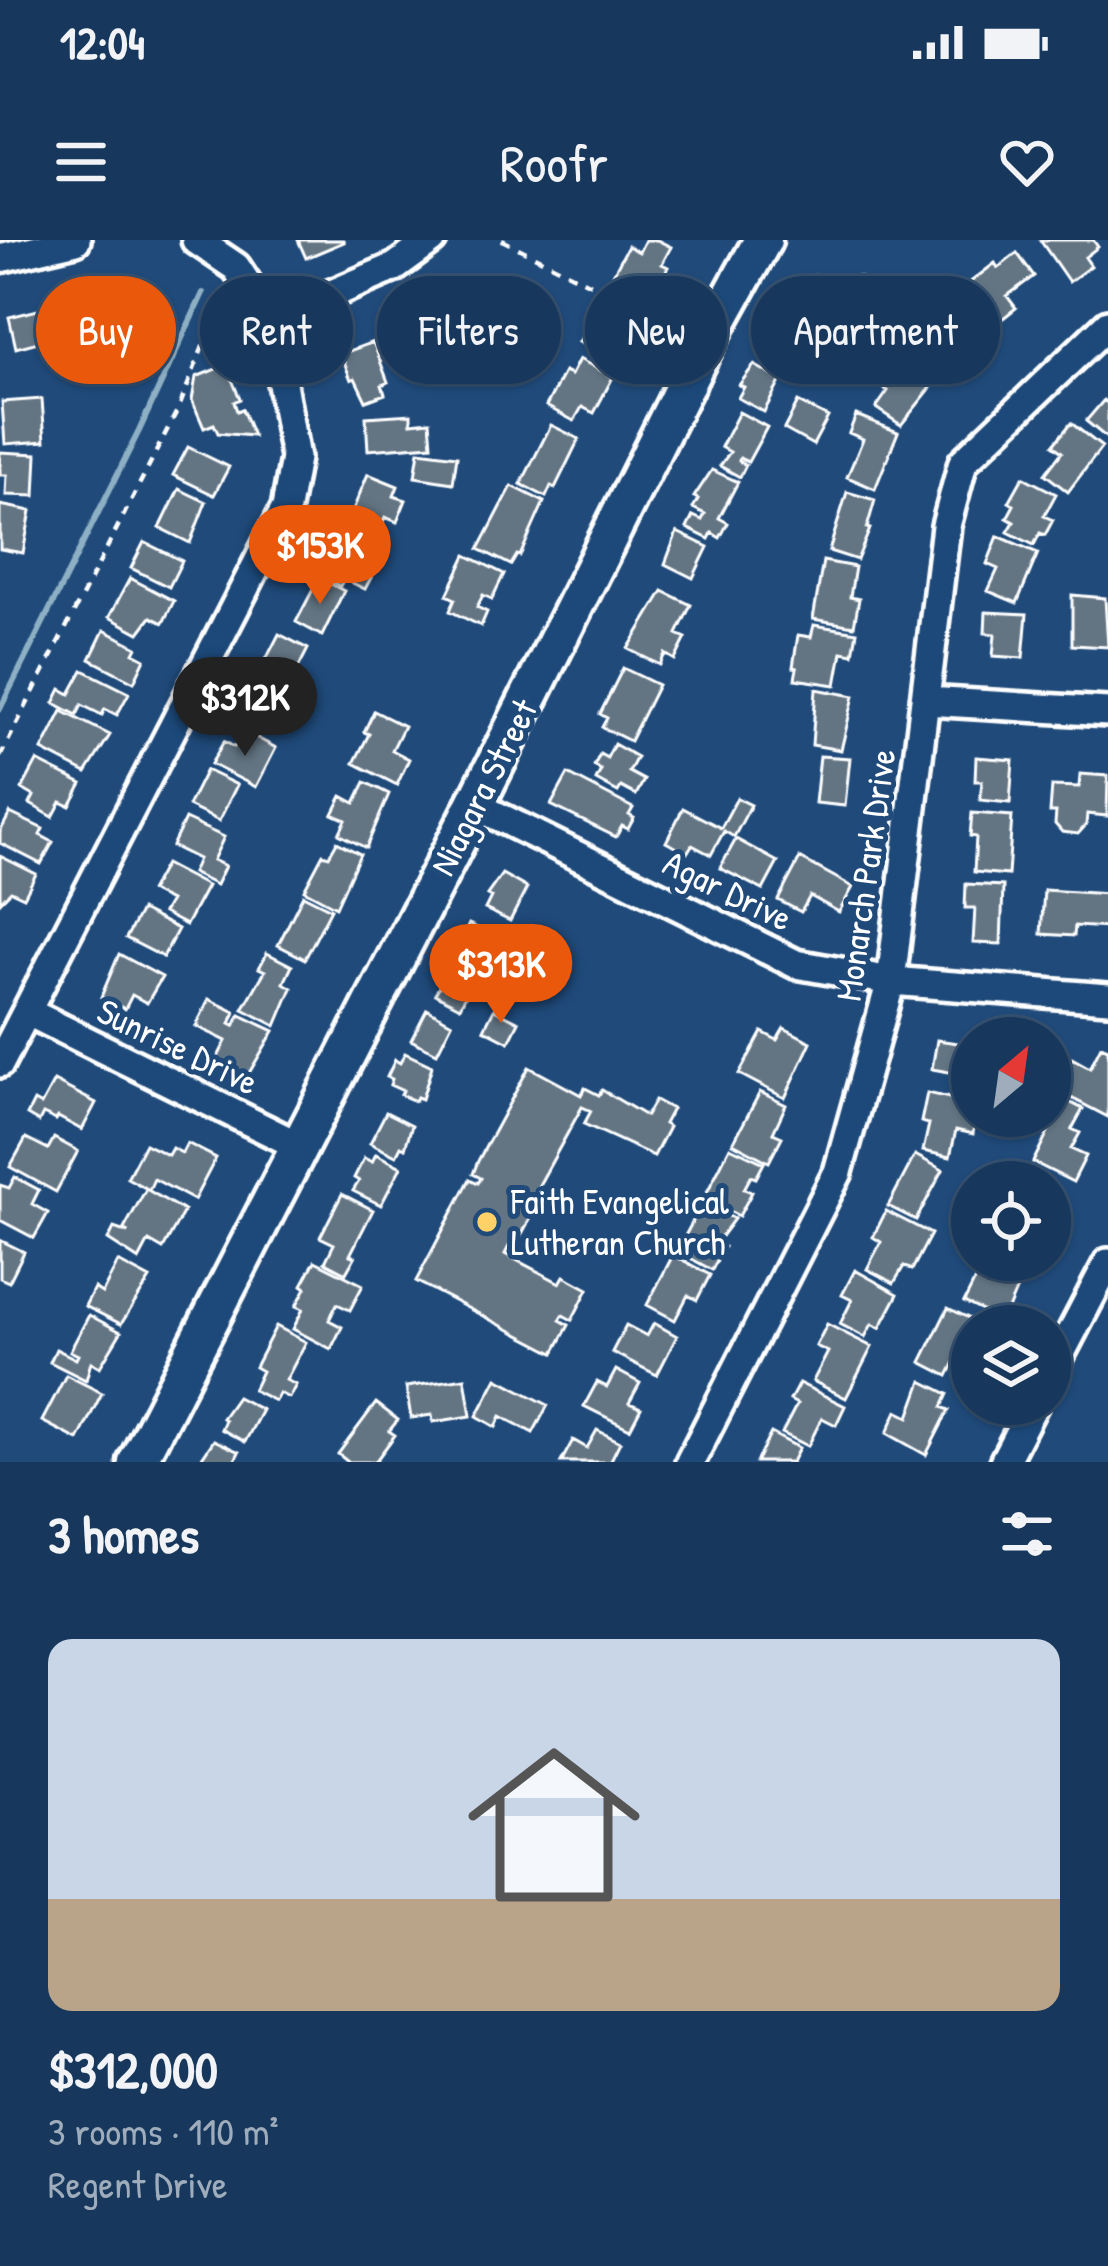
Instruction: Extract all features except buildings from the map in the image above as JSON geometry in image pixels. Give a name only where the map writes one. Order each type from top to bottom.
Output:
[{"type":"main road","name":"Niagara Street","points":[[727,306],[764,240]]},
{"type":"main road","name":"Niagara Street","points":[[137,1462],[476,805],[686,384]]},
{"type":"street","points":[[0,258],[76,240]]},
{"type":"street","points":[[196,240],[242,276]]},
{"type":"street","points":[[353,285],[395,267],[432,240]]},
{"type":"street","name":"Monarch Park Drive","points":[[690,1462],[838,1172],[891,981],[946,526],[964,462],[1108,323]]},
{"type":"street","points":[[0,1063],[286,508],[296,458],[283,384]]},
{"type":"street","points":[[926,701],[1108,712]]},
{"type":"street","name":"Agar Drive","points":[[476,805],[796,964],[891,981],[1108,998]]},
{"type":"street","name":"Sunrise Drive","points":[[28,1012],[297,1145]]},
{"type":"street","points":[[1071,1334],[1108,1263]]},
{"type":"street","points":[[1004,1462],[1023,1425]]},
{"type":"path","points":[[502,240],[585,281]]},
{"type":"path","points":[[0,757],[180,405],[200,354]]},
{"type":"waterway","points":[[0,709],[200,299]]},
{"type":"place","name":"Faith Evangelical Lutheran Church","points":[[487,1222]]}]
